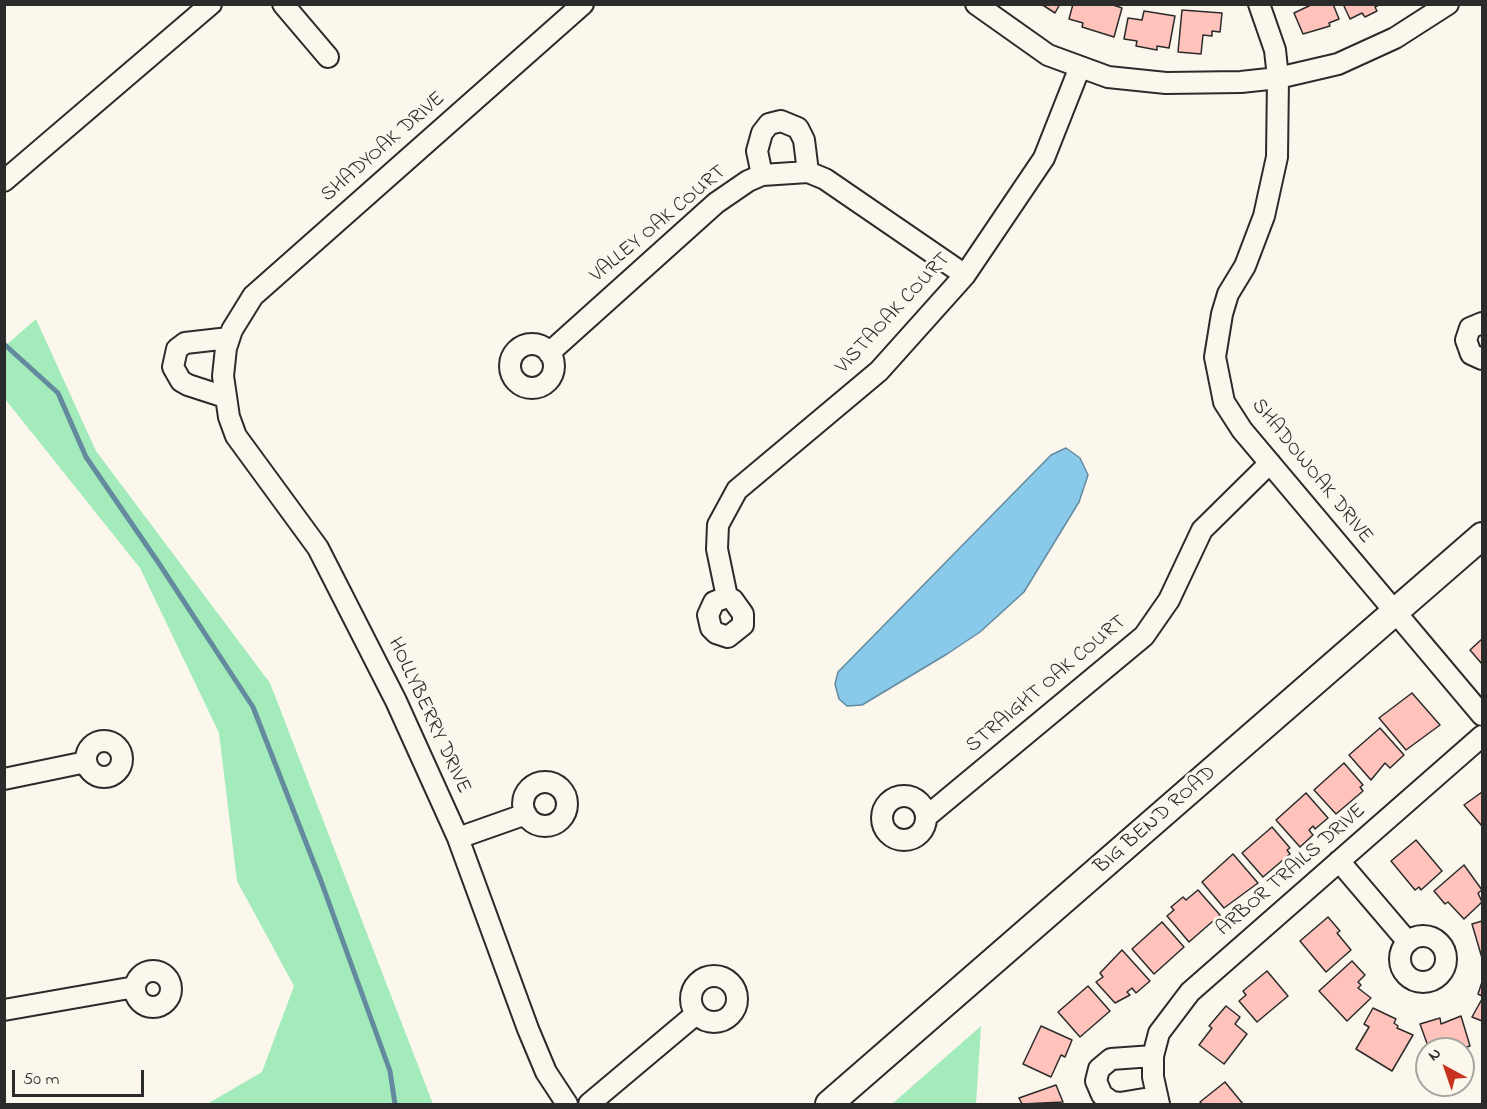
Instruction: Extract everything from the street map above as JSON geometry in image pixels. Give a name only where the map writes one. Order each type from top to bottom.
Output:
[{"type":"main road","name":"BIG BEND ROAD","points":[[829,1104],[1482,536]]},
{"type":"street","points":[[4,181],[211,4]]},
{"type":"street","points":[[284,4],[328,57]]},
{"type":"street","name":"SHADYOAK DRIVE","points":[[224,364],[230,338],[240,314],[261,289],[583,4]]},
{"type":"street","points":[[976,4],[1048,55],[1108,77],[1166,83],[1241,82],[1278,78],[1338,64],[1395,38],[1448,4]]},
{"type":"street","name":"SHADOWOAK DRIVE","points":[[1259,4],[1275,50],[1278,78],[1277,157],[1264,216],[1245,266],[1228,294],[1215,357],[1224,402],[1242,430],[1395,613]]},
{"type":"street","name":"VISTAOAK COURT","points":[[727,597],[717,549],[718,525],[737,490],[879,371],[965,275],[1044,158],[1080,67]]},
{"type":"street","points":[[762,175],[757,151],[762,133],[769,124],[781,121],[798,128],[804,140],[808,172],[832,184],[965,275]]},
{"type":"street","name":"VALLEY OAK COURT","points":[[549,353],[716,203],[747,181],[762,175],[808,172]]},
{"type":"street","points":[[1482,323],[1470,328],[1466,340],[1471,354],[1482,359]]},
{"type":"street","points":[[225,397],[188,385],[182,381],[173,367],[177,349],[185,343],[230,338]]},
{"type":"street","name":"HOLLYBERRY DRIVE","points":[[224,364],[225,397],[236,436],[318,548],[353,614],[458,838],[528,1029],[546,1072],[567,1104]]},
{"type":"street","name":"STRAIGHT OAK COURT","points":[[926,817],[1144,636],[1169,600],[1202,530],[1270,463]]},
{"type":"street","points":[[1395,613],[1482,715]]},
{"type":"street","name":"ARBOR TRAILS DRIVE","points":[[1153,1056],[1111,1059],[1099,1069],[1096,1081],[1102,1095],[1112,1102],[1120,1103],[1158,1101],[1153,1056],[1160,1033],[1190,992],[1482,736]]},
{"type":"street","points":[[4,779],[86,762]]},
{"type":"street","points":[[458,838],[525,814]]},
{"type":"street","points":[[1339,861],[1408,942]]},
{"type":"street","points":[[4,1010],[135,987]]},
{"type":"street","points":[[589,1104],[696,1014]]},
{"type":"green space","points":[[36,319],[96,451],[270,683],[433,1104],[207,1104],[262,1072],[294,986],[237,881],[219,733],[140,568],[5,399],[5,346]]},
{"type":"green space","points":[[981,1026],[976,1104],[892,1104]]},
{"type":"water","points":[[1066,448],[1080,458],[1088,475],[1079,502],[1024,592],[980,632],[862,705],[847,706],[839,699],[835,684],[838,672],[1051,455]]},
{"type":"building","points":[[1041,4],[1060,4],[1055,13]]},
{"type":"building","points":[[1073,4],[1110,4],[1122,8],[1114,37],[1082,27],[1083,23],[1069,19]]},
{"type":"building","points":[[1313,4],[1333,4],[1339,19],[1329,23],[1330,26],[1303,34],[1294,13]]},
{"type":"building","points":[[1343,4],[1381,4],[1375,7],[1377,11],[1365,17],[1362,13],[1350,19]]},
{"type":"building","points":[[1182,10],[1222,13],[1220,32],[1212,31],[1212,36],[1203,35],[1201,54],[1178,52]]},
{"type":"building","points":[[1144,11],[1175,16],[1169,48],[1157,46],[1157,50],[1136,46],[1137,41],[1124,39],[1128,18],[1142,20]]},
{"type":"building","points":[[1482,639],[1482,664],[1470,650]]},
{"type":"building","points":[[1412,693],[1440,725],[1406,750],[1379,718]]},
{"type":"building","points":[[1380,728],[1404,755],[1390,768],[1385,763],[1371,780],[1349,755]]},
{"type":"building","points":[[1344,763],[1363,785],[1360,787],[1363,791],[1336,814],[1314,790]]},
{"type":"building","points":[[1482,792],[1482,826],[1464,805]]},
{"type":"building","points":[[1306,793],[1328,818],[1315,829],[1313,826],[1309,830],[1313,835],[1300,847],[1276,820]]},
{"type":"building","points":[[1272,827],[1290,848],[1287,850],[1290,854],[1263,877],[1242,853]]},
{"type":"building","points":[[1416,840],[1442,871],[1421,890],[1419,887],[1415,890],[1391,861]]},
{"type":"building","points":[[1233,854],[1258,883],[1224,908],[1202,882]]},
{"type":"building","points":[[1464,865],[1482,890],[1478,893],[1482,902],[1464,919],[1448,902],[1445,904],[1434,891]]},
{"type":"building","points":[[1198,890],[1220,915],[1189,942],[1167,916],[1174,910],[1171,907],[1183,897],[1186,900]]},
{"type":"building","points":[[1328,917],[1340,931],[1337,933],[1351,950],[1326,972],[1300,941]]},
{"type":"building","points":[[1482,921],[1482,958],[1472,924]]},
{"type":"building","points":[[1162,922],[1184,947],[1154,974],[1132,949]]},
{"type":"building","points":[[1122,950],[1150,981],[1136,993],[1132,988],[1127,992],[1130,995],[1115,1003],[1096,982],[1103,977],[1100,973]]},
{"type":"building","points":[[1352,961],[1365,975],[1358,982],[1361,985],[1358,988],[1371,998],[1347,1021],[1319,991]]},
{"type":"building","points":[[1267,971],[1288,996],[1257,1022],[1239,1001],[1246,995],[1243,991]]},
{"type":"building","points":[[1482,982],[1482,996],[1478,994]]},
{"type":"building","points":[[1088,986],[1110,1011],[1080,1037],[1058,1012]]},
{"type":"building","points":[[1482,999],[1482,1021],[1472,1017]]},
{"type":"building","points":[[1226,1006],[1240,1017],[1235,1024],[1247,1034],[1224,1064],[1199,1045],[1212,1028],[1209,1026]]},
{"type":"building","points":[[1373,1008],[1396,1019],[1394,1023],[1398,1026],[1397,1028],[1413,1035],[1392,1071],[1356,1049],[1369,1027],[1364,1024]]},
{"type":"building","points":[[1461,1016],[1467,1037],[1425,1037],[1420,1024],[1440,1018],[1441,1024]]},
{"type":"building","points":[[1041,1026],[1072,1040],[1065,1057],[1061,1055],[1051,1077],[1023,1064]]},
{"type":"building","points":[[1225,1082],[1243,1104],[1202,1104],[1200,1102]]},
{"type":"building","points":[[1056,1085],[1063,1102],[1022,1104],[1019,1098]]},
{"type":"waterway","points":[[4,344],[58,393],[86,457],[253,707],[321,881],[390,1071],[395,1104]]}]
